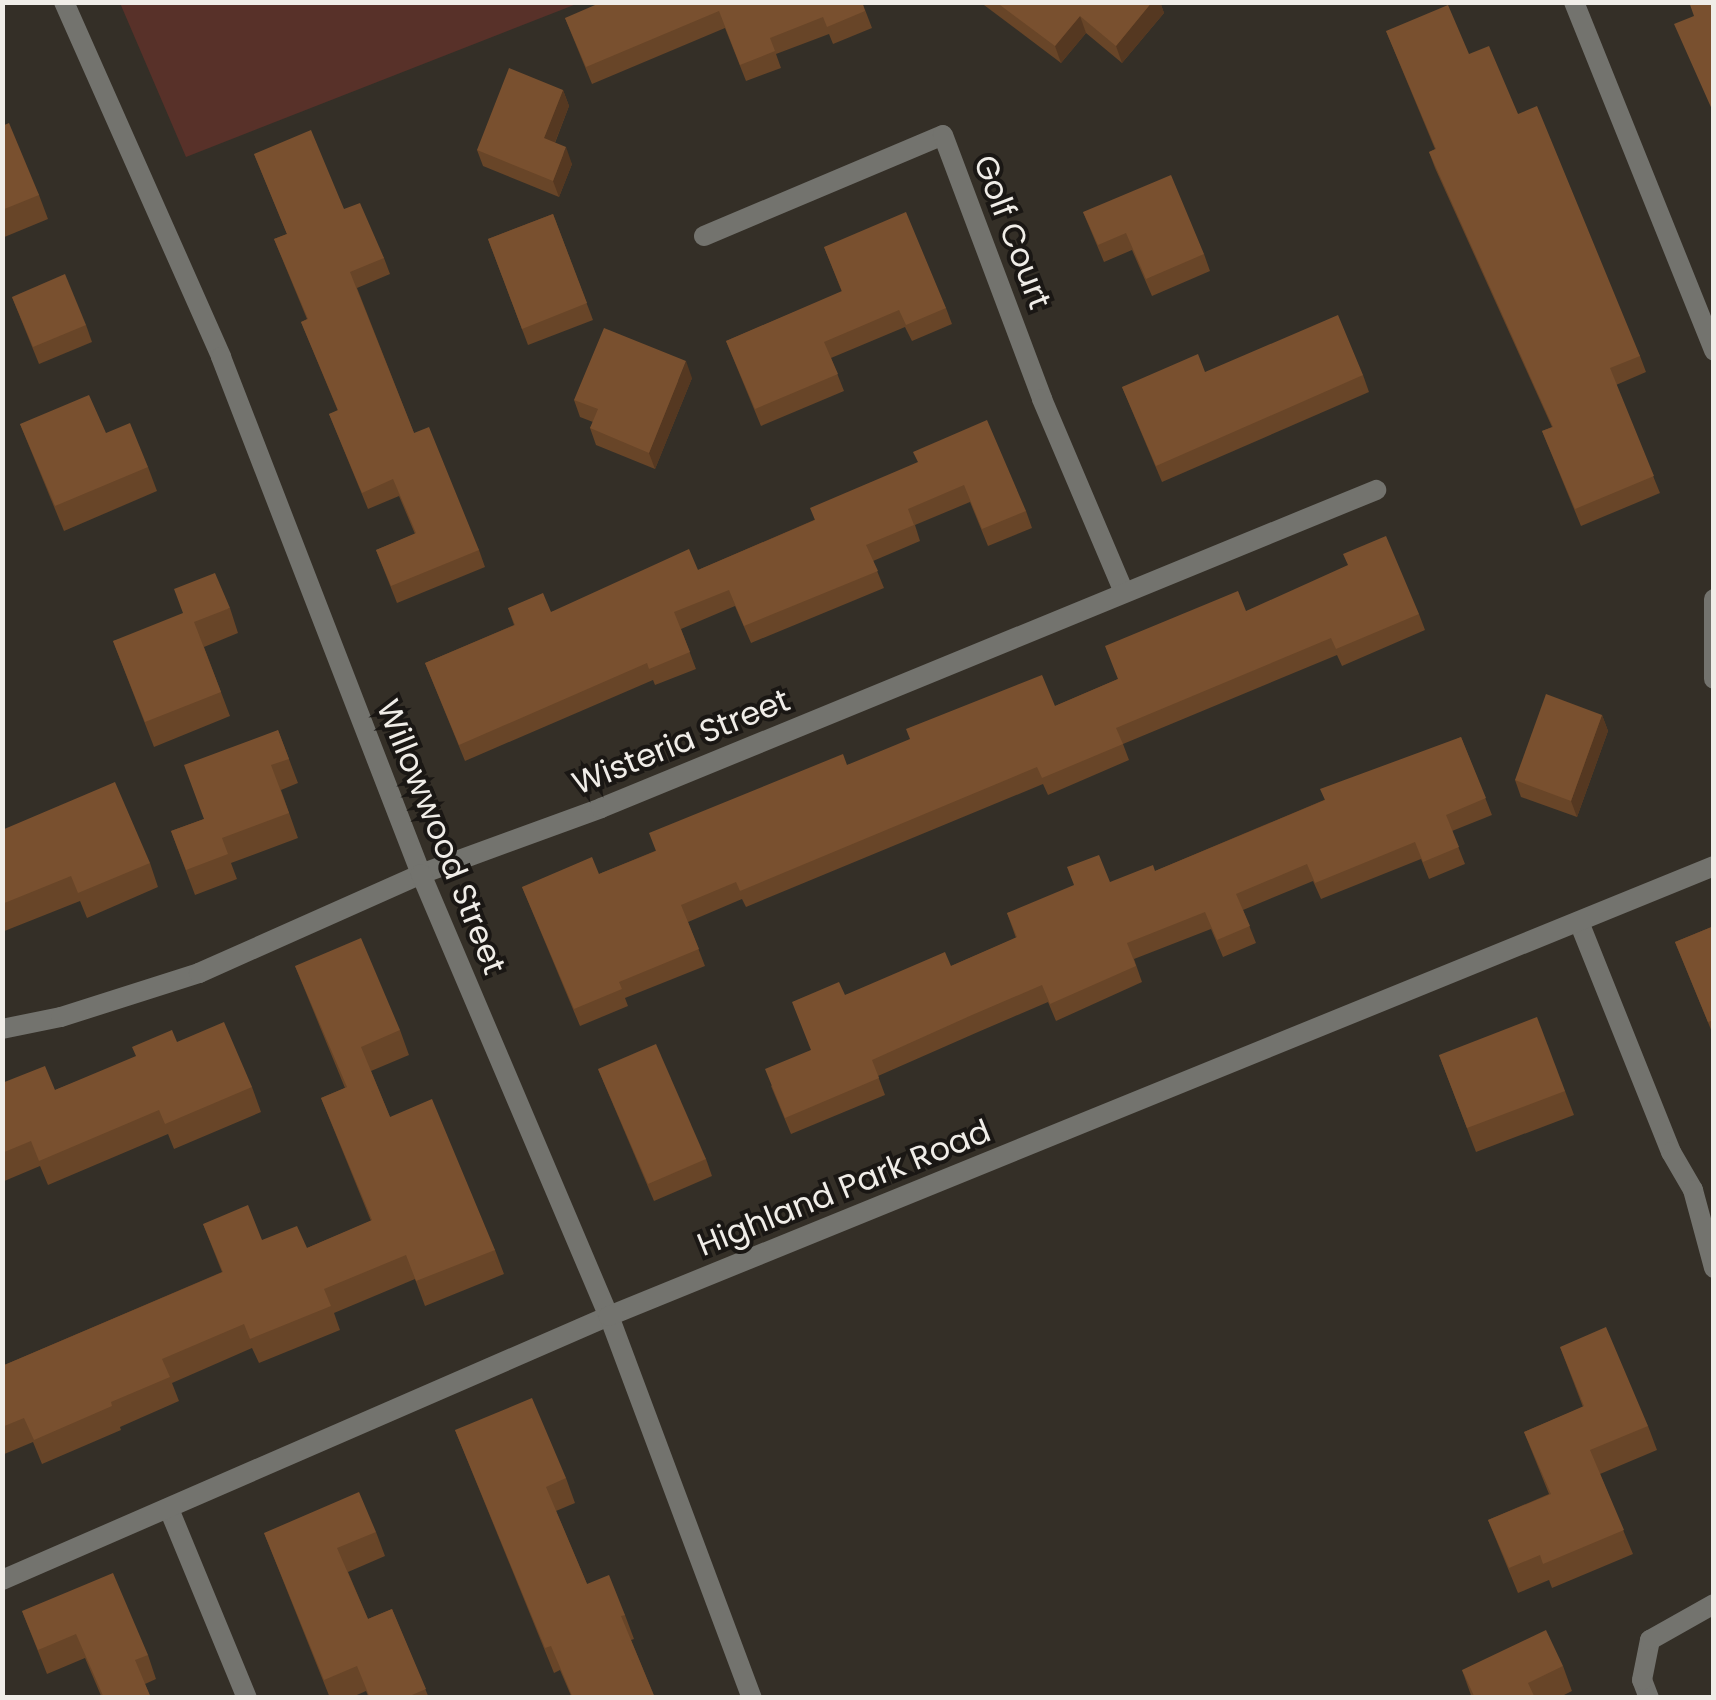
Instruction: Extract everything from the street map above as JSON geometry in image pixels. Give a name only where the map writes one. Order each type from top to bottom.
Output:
[{"type":"street","name":"Willowwood Street","points":[[64,2],[220,357],[421,874],[609,1316],[752,1698]]},
{"type":"street","points":[[1574,2],[1714,351]]},
{"type":"street","name":"Golf Court","points":[[704,236],[943,134],[1042,399],[1124,592]]},
{"type":"street","name":"Wisteria Street","points":[[2,1029],[61,1016],[200,974],[421,874],[601,808],[1376,490]]},
{"type":"street","points":[[1714,599],[1714,679]]},
{"type":"street","name":"Highland Park Road","points":[[2,1580],[609,1316],[1714,866]]},
{"type":"street","points":[[1579,922],[1671,1152],[1693,1190],[1714,1268]]},
{"type":"street","points":[[169,1510],[246,1698]]},
{"type":"street","points":[[1650,1698],[1642,1680],[1650,1640],[1714,1604]]},
{"type":"shaded area","points":[[120,3],[579,3],[186,157]]},
{"type":"building","points":[[602,2],[862,2],[865,11],[827,27],[823,17],[770,38],[775,51],[740,65],[719,11],[586,67],[565,18]]},
{"type":"building","points":[[996,2],[1152,2],[1116,46],[1080,16],[1055,46]]},
{"type":"building","points":[[1689,2],[1714,2],[1714,114],[1674,24],[1694,16]]},
{"type":"building","points":[[1448,5],[1469,54],[1489,46],[1518,114],[1537,106],[1640,356],[1610,368],[1654,476],[1575,509],[1542,431],[1553,427],[1429,152],[1436,149],[1386,31]]},
{"type":"building","points":[[509,68],[563,90],[544,138],[566,147],[553,181],[477,150]]},
{"type":"building","points":[[9,123],[39,195],[2,210],[2,126]]},
{"type":"building","points":[[311,130],[344,209],[360,203],[384,258],[350,272],[414,433],[429,427],[479,550],[391,586],[376,550],[416,533],[393,479],[362,493],[329,414],[338,410],[301,322],[308,319],[274,239],[287,234],[254,154]]},
{"type":"building","points":[[1171,175],[1204,254],[1146,279],[1126,233],[1098,245],[1083,212]]},
{"type":"building","points":[[906,212],[946,308],[906,325],[899,310],[824,342],[838,374],[755,409],[726,341],[842,291],[824,247]]},
{"type":"building","points":[[553,214],[587,303],[522,329],[488,239]]},
{"type":"building","points":[[65,274],[86,325],[33,347],[12,297]]},
{"type":"building","points":[[1338,315],[1363,375],[1156,466],[1122,387],[1198,354],[1205,372]]},
{"type":"building","points":[[604,328],[686,361],[649,453],[590,428],[598,409],[574,400]]},
{"type":"building","points":[[89,395],[106,433],[130,423],[148,467],[55,506],[20,424]]},
{"type":"building","points":[[987,420],[1026,511],[982,529],[964,485],[908,509],[914,525],[866,545],[878,571],[744,626],[729,590],[674,612],[690,652],[649,669],[647,663],[459,745],[425,663],[515,625],[508,608],[543,593],[551,612],[689,549],[698,570],[815,520],[810,508],[918,462],[913,452]]},
{"type":"building","points":[[1386,536],[1419,614],[1336,649],[1331,638],[1116,728],[1123,744],[1042,778],[1037,767],[740,891],[736,882],[681,905],[699,949],[619,982],[622,989],[574,1009],[522,887],[592,857],[599,874],[656,851],[649,833],[843,754],[847,765],[910,739],[906,729],[1042,675],[1055,706],[1118,679],[1105,646],[1238,591],[1246,611],[1348,565],[1343,554]]},
{"type":"building","points":[[215,573],[230,608],[194,622],[221,692],[145,722],[113,641],[183,613],[174,589]]},
{"type":"building","points":[[1546,694],[1602,715],[1571,801],[1515,780]]},
{"type":"building","points":[[278,730],[289,759],[271,765],[289,813],[222,838],[228,854],[186,870],[171,831],[204,819],[184,765]]},
{"type":"building","points":[[1461,737],[1486,798],[1446,815],[1459,847],[1423,862],[1415,842],[1315,883],[1307,864],[1236,894],[1250,926],[1217,940],[1205,912],[1127,943],[1136,966],[1050,1004],[1042,985],[972,1015],[872,1060],[879,1078],[785,1118],[765,1069],[811,1050],[792,1002],[839,982],[845,995],[945,952],[951,966],[1017,937],[1007,913],[1074,885],[1067,867],[1099,855],[1110,882],[1153,865],[1155,871],[1325,800],[1320,789]]},
{"type":"building","points":[[115,782],[150,863],[78,893],[71,876],[2,904],[2,830]]},
{"type":"building","points":[[1714,926],[1714,1020],[1708,1022],[1675,942]]},
{"type":"building","points":[[361,938],[400,1030],[361,1047],[390,1117],[432,1099],[495,1250],[416,1281],[406,1255],[324,1289],[331,1306],[250,1339],[244,1324],[162,1359],[170,1377],[34,1440],[24,1418],[2,1427],[2,1366],[223,1272],[203,1224],[248,1205],[262,1240],[297,1226],[307,1248],[372,1220],[321,1098],[347,1087],[295,966]]},
{"type":"building","points":[[1537,1017],[1565,1091],[1467,1128],[1439,1055]]},
{"type":"building","points":[[224,1022],[252,1087],[165,1124],[159,1110],[39,1161],[31,1141],[2,1153],[2,1083],[45,1066],[55,1090],[136,1056],[132,1047],[172,1030],[177,1042]]},
{"type":"building","points":[[656,1044],[706,1159],[648,1184],[598,1069]]},
{"type":"building","points":[[1606,1327],[1648,1426],[1590,1450],[1624,1530],[1543,1564],[1540,1555],[1509,1568],[1488,1520],[1551,1494],[1524,1432],[1584,1406],[1560,1347]]},
{"type":"building","points":[[532,1398],[566,1478],[546,1487],[587,1584],[609,1575],[625,1615],[621,1616],[655,1698],[573,1698],[551,1646],[545,1648],[455,1430]]},
{"type":"building","points":[[359,1492],[376,1532],[337,1548],[368,1619],[392,1609],[426,1689],[412,1695],[413,1698],[370,1698],[357,1666],[324,1680],[264,1533]]},
{"type":"building","points":[[113,1573],[148,1655],[135,1660],[151,1698],[104,1698],[76,1634],[38,1650],[22,1611]]},
{"type":"building","points":[[1546,1630],[1563,1666],[1528,1683],[1535,1698],[1475,1698],[1462,1670]]}]
